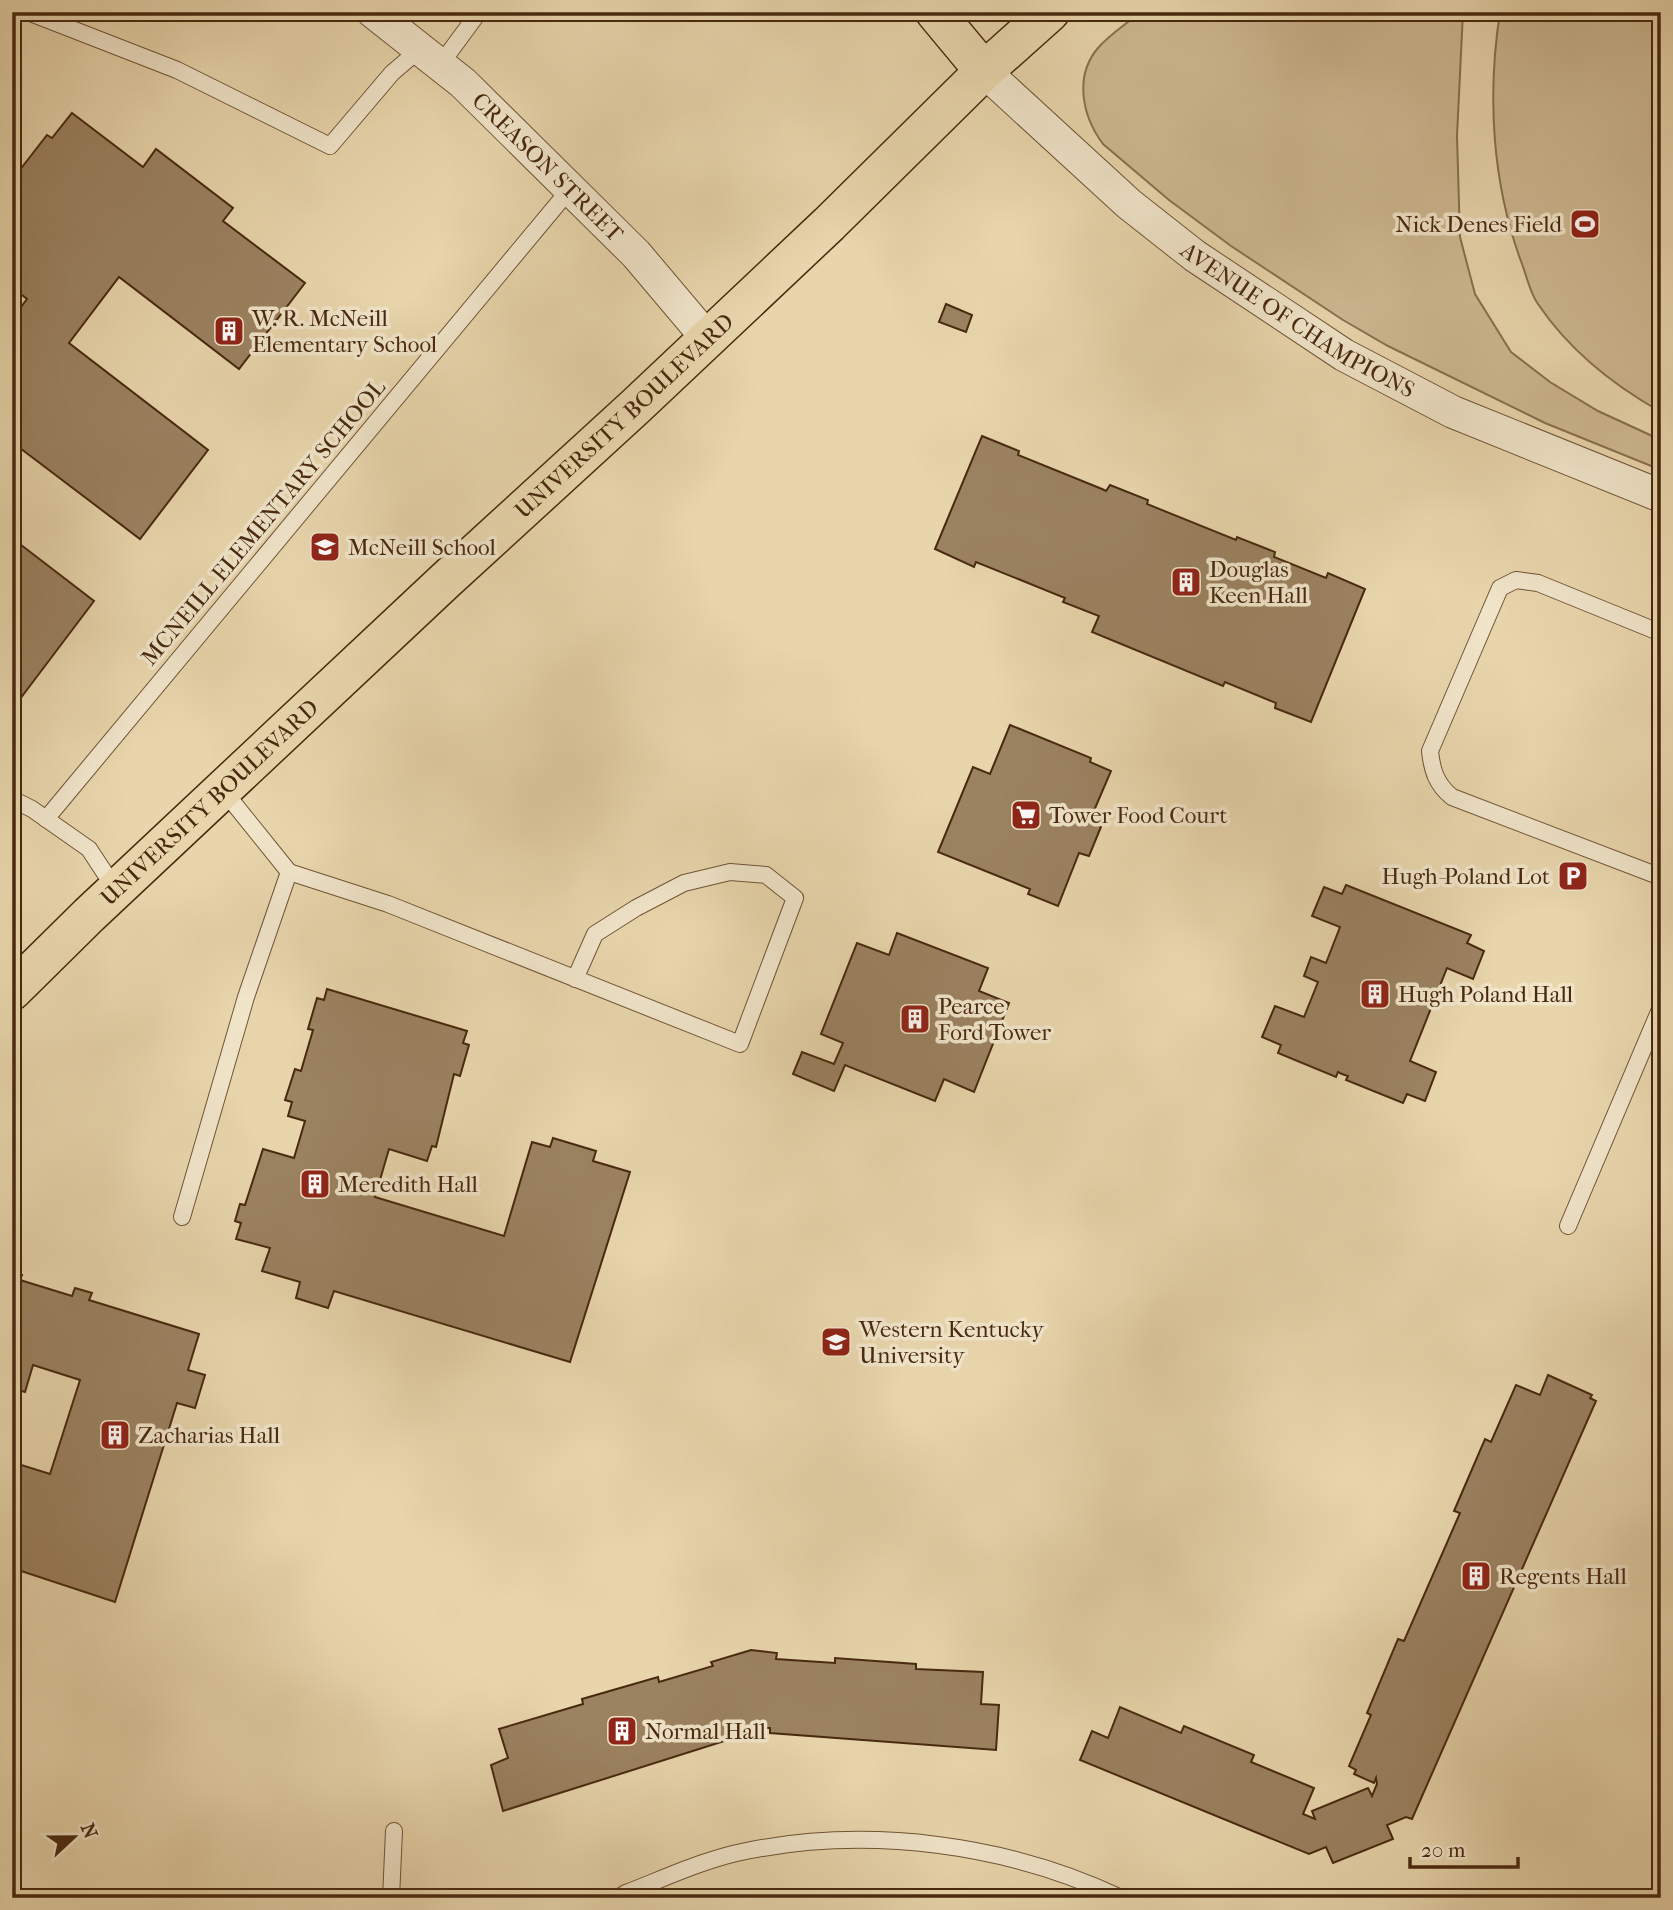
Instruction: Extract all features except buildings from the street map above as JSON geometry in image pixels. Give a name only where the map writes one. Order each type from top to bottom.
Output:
[{"type":"main road","points":[[935,12],[984,71]]},
{"type":"main road","name":"UNIVERSITY BOULEVARD","points":[[12,990],[829,224],[984,71],[1050,12]]},
{"type":"street","name":"CREASON STREET","points":[[373,12],[463,83],[636,254],[707,338]]},
{"type":"street","name":"AVENUE OF CHAMPIONS","points":[[984,71],[1129,204],[1195,256],[1344,355],[1453,412],[1661,496]]},
{"type":"lane","points":[[28,12],[177,70],[330,146],[392,73],[430,57],[479,12]]},
{"type":"lane","name":"MCNEILL ELEMENTARY SCHOOL","points":[[46,819],[569,189]]},
{"type":"lane","points":[[1661,633],[1538,583],[1516,580],[1500,589],[1430,751],[1432,769],[1441,788],[1452,796],[1661,877]]},
{"type":"lane","points":[[223,790],[289,872],[388,904],[575,979],[740,1044],[795,898],[766,875],[730,872],[684,883],[636,908],[595,934],[575,979]]},
{"type":"lane","points":[[12,799],[89,849],[116,890]]},
{"type":"lane","points":[[182,1217],[246,997],[289,872]]},
{"type":"lane","points":[[1569,1226],[1661,1007]]},
{"type":"lane","points":[[391,1898],[394,1831]]},
{"type":"lane","points":[[618,1898],[699,1865],[744,1851],[799,1842],[872,1839],[954,1847],[1022,1861],[1077,1878],[1121,1898]]},
{"type":"shaded area","points":[[1140,12],[1463,12],[1457,136],[1460,237],[1475,294],[1511,352],[1550,382],[1598,411],[1661,440],[1661,470],[1545,423],[1388,346],[1343,320],[1231,246],[1169,200],[1103,144],[1086,109],[1083,83],[1086,71],[1098,48]]},
{"type":"shaded area","name":"Nick Denes Field","points":[[1500,12],[1661,12],[1661,412],[1593,365],[1550,321],[1535,300],[1512,234],[1498,171],[1493,108]]},
{"type":"place","name":"Nick Denes Field","points":[[1585,224]]},
{"type":"place","name":"W. R. McNeill Elementary School","points":[[229,331]]},
{"type":"place","name":"McNeill School","points":[[325,547]]},
{"type":"place","name":"Douglas Keen Hall","points":[[1186,582]]},
{"type":"place","name":"Tower Food Court","points":[[1026,815]]},
{"type":"place","name":"Hugh-Poland Lot","points":[[1573,876]]},
{"type":"place","name":"Hugh Poland Hall","points":[[1375,994]]},
{"type":"place","name":"Pearce Ford Tower","points":[[915,1019]]},
{"type":"place","name":"Meredith Hall","points":[[315,1184]]},
{"type":"place","name":"Western Kentucky University","points":[[836,1342]]},
{"type":"place","name":"Zacharias Hall","points":[[115,1435]]},
{"type":"place","name":"Regents Hall","points":[[1476,1576]]},
{"type":"place","name":"Normal Hall","points":[[622,1731]]}]
